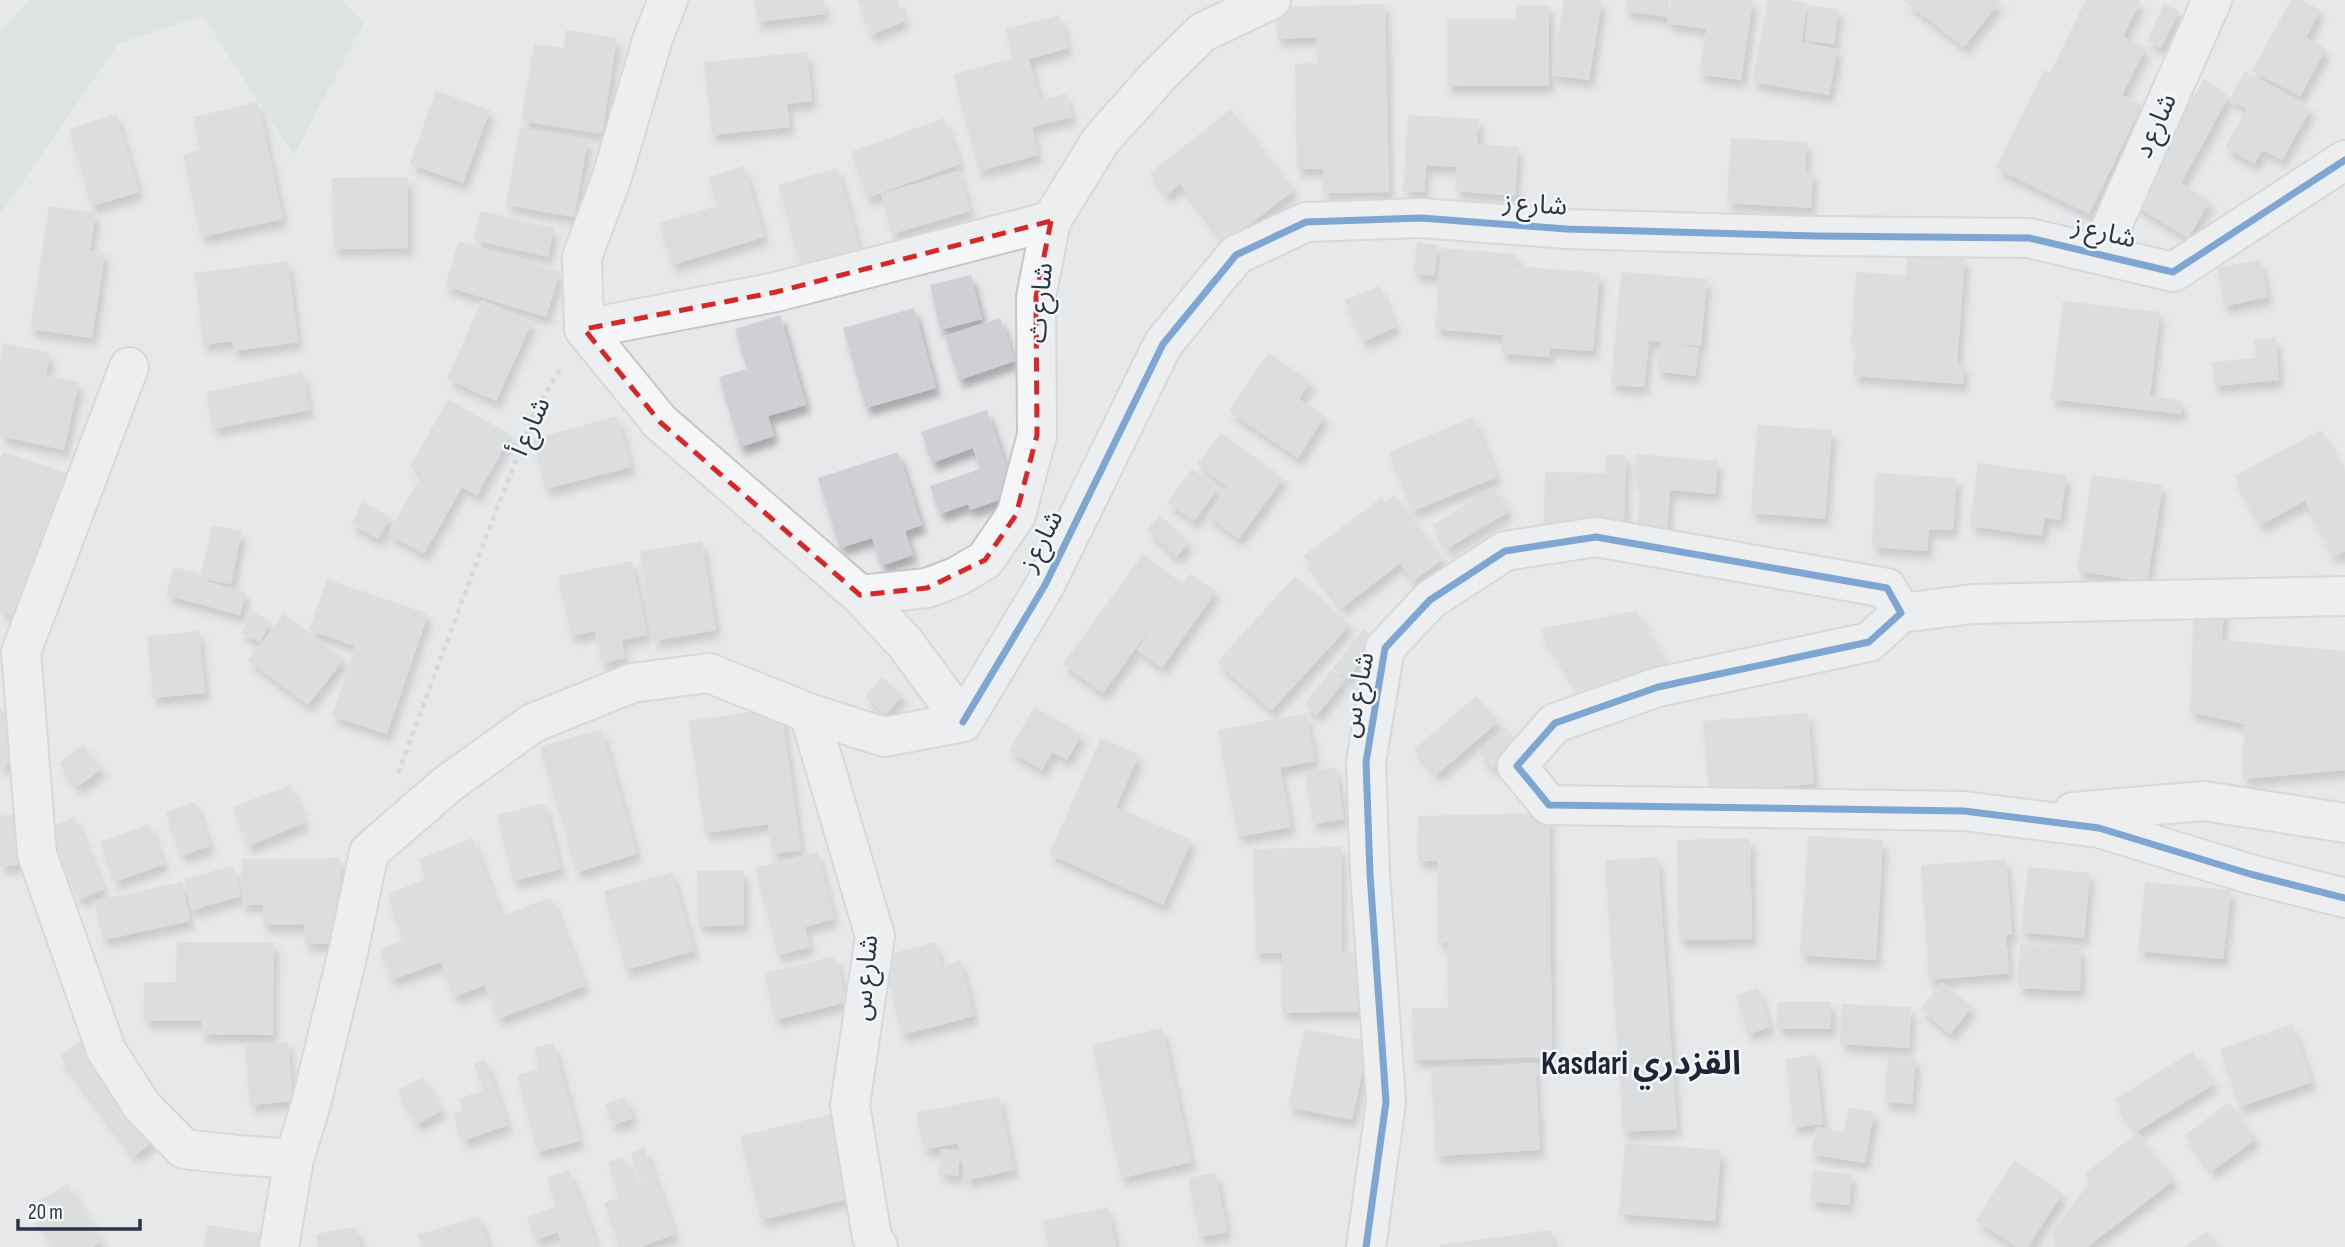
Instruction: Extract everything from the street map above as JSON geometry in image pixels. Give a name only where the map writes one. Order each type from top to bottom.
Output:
[{"type":"street","points":[[279,1247],[294,1159],[312,1104],[369,852],[449,783],[533,723],[632,683],[709,673],[809,713],[884,737],[963,722],[905,643],[860,595],[660,422],[584,329],[582,257],[611,180],[653,38],[668,0]]},
{"type":"street","name":"شارع ث","points":[[860,595],[927,588],[956,577],[985,560],[1016,515],[1037,435],[1036,297],[1051,221],[1101,140],[1161,73],[1203,32],[1271,0]]},
{"type":"street","name":"شارع ﺩ","points":[[2099,253],[2211,0]]},
{"type":"street","name":"شارع ﺯ","points":[[963,722],[1045,585],[1163,344],[1236,255],[1306,222],[1421,218],[1580,229],[1816,236],[2029,238],[2173,272],[2345,160]]},
{"type":"street","points":[[584,329],[776,292],[1051,221]]},
{"type":"street","points":[[129,367],[21,652],[37,854],[106,1050],[142,1106],[184,1149],[294,1159]]},
{"type":"street","name":"شارع ﺱ","points":[[1366,1247],[1386,1102],[1370,874],[1366,762],[1385,648],[1430,600],[1505,551],[1596,537],[1894,601],[1973,604],[2345,596]]},
{"type":"street","points":[[1894,601],[1869,642],[1658,687],[1555,723],[1517,766],[1549,805],[1964,811],[2099,828],[2250,874],[2345,898]]},
{"type":"street","name":"شارع ﺱ","points":[[809,713],[875,936],[850,1105],[873,1237],[878,1247]]},
{"type":"street","points":[[2013,817],[2204,801],[2345,823]]},
{"type":"highlighted area","points":[[1051,221],[1036,297],[1037,435],[1016,515],[985,560],[927,588],[860,595],[660,422],[584,329],[776,292]]},
{"type":"shaded area","points":[[29,0],[342,0],[364,22],[294,155],[202,15],[118,44],[0,215],[0,33]]},
{"type":"building","points":[[755,0],[823,0],[825,14],[757,22]]},
{"type":"building","points":[[857,0],[897,0],[905,21],[871,35]]},
{"type":"building","points":[[1564,0],[1602,0],[1589,80],[1552,75]]},
{"type":"building","points":[[1627,0],[1669,0],[1669,10],[1671,0],[1753,0],[1741,80],[1699,74],[1706,29],[1667,23],[1668,17],[1625,11]]},
{"type":"building","points":[[1768,0],[1808,3],[1801,42],[1838,49],[1829,95],[1752,82]]},
{"type":"building","points":[[1903,0],[2001,0],[1964,47]]},
{"type":"building","points":[[2086,0],[2141,0],[2123,37],[2146,48],[2122,95],[2142,105],[2089,214],[1996,168],[2044,70],[2050,73]]},
{"type":"building","points":[[2291,0],[2301,0],[2320,10],[2306,38],[2326,49],[2300,96],[2252,71]]},
{"type":"building","points":[[1385,4],[1389,192],[1323,193],[1323,169],[1297,169],[1295,64],[1317,63],[1316,37],[1277,39],[1276,7]]},
{"type":"building","points":[[2164,4],[2179,11],[2161,48],[2147,41]]},
{"type":"building","points":[[1516,5],[1549,5],[1549,86],[1447,86],[1447,19],[1516,19]]},
{"type":"building","points":[[1809,6],[1839,9],[1834,44],[1805,40]]},
{"type":"building","points":[[1059,15],[1068,48],[1029,59],[1040,100],[1066,94],[1072,117],[1032,127],[1038,155],[979,171],[954,74],[1013,58],[1006,29]]},
{"type":"building","points":[[566,30],[617,38],[602,134],[521,121],[534,44],[563,48]]},
{"type":"building","points":[[807,52],[812,101],[787,104],[790,127],[712,135],[704,62]]},
{"type":"building","points":[[2245,71],[2311,108],[2282,160],[2263,150],[2254,164],[2225,147],[2247,109],[2229,99]]},
{"type":"building","points":[[2204,79],[2229,96],[2181,183],[2210,201],[2188,238],[2128,201]]},
{"type":"building","points":[[436,91],[490,110],[463,183],[410,164]]},
{"type":"building","points":[[258,102],[283,219],[201,237],[183,154],[200,150],[193,117]]},
{"type":"building","points":[[1231,109],[1294,190],[1226,243],[1180,184],[1167,195],[1150,173]]},
{"type":"building","points":[[116,114],[139,192],[92,206],[69,129]]},
{"type":"building","points":[[1408,115],[1479,119],[1477,144],[1518,147],[1515,196],[1455,191],[1457,167],[1426,165],[1424,192],[1403,191]]},
{"type":"building","points":[[944,118],[960,164],[867,198],[851,152]]},
{"type":"building","points":[[520,128],[588,140],[574,217],[506,205]]},
{"type":"building","points":[[1731,138],[1807,142],[1805,171],[1813,171],[1811,208],[1727,203]]},
{"type":"building","points":[[744,166],[764,237],[672,265],[659,223],[717,206],[709,177]]},
{"type":"building","points":[[837,168],[861,253],[802,269],[778,185]]},
{"type":"building","points":[[959,171],[970,211],[892,234],[881,194]]},
{"type":"building","points":[[408,177],[408,248],[333,249],[332,178]]},
{"type":"building","points":[[49,206],[96,213],[90,250],[105,253],[92,338],[30,329]]},
{"type":"building","points":[[480,211],[554,228],[548,257],[474,240]]},
{"type":"building","points":[[459,241],[560,272],[546,317],[445,286]]},
{"type":"building","points":[[1417,242],[1438,245],[1434,276],[1413,273]]},
{"type":"building","points":[[1442,248],[1516,254],[1515,266],[1600,273],[1593,351],[1550,348],[1549,357],[1501,353],[1503,335],[1435,329]]},
{"type":"building","points":[[1907,254],[1965,258],[1957,363],[1964,364],[1963,384],[1853,376],[1856,342],[1851,342],[1856,272],[1906,275]]},
{"type":"building","points":[[2260,260],[2268,297],[2224,306],[2217,268]]},
{"type":"building","points":[[288,261],[298,342],[234,351],[232,341],[203,345],[195,273]]},
{"type":"building","points":[[1621,272],[1707,279],[1701,346],[1668,343],[1699,348],[1695,376],[1657,371],[1661,342],[1649,341],[1644,387],[1611,385]]},
{"type":"building","points":[[971,275],[982,319],[940,330],[930,285]]},
{"type":"building","points":[[1379,286],[1396,327],[1363,342],[1345,300]]},
{"type":"building","points":[[482,300],[532,322],[496,401],[447,379]]},
{"type":"building","points":[[2063,301],[2160,312],[2150,396],[2182,401],[2181,414],[2051,399]]},
{"type":"building","points":[[914,308],[936,388],[866,408],[843,328]]},
{"type":"building","points":[[780,315],[806,405],[768,416],[774,436],[740,447],[719,377],[747,369],[735,329]]},
{"type":"building","points":[[1000,318],[1015,361],[959,380],[945,336]]},
{"type":"building","points":[[2276,337],[2279,380],[2214,386],[2212,362],[2256,358],[2254,340]]},
{"type":"building","points":[[4,343],[50,353],[46,375],[79,382],[64,450],[0,436],[0,359]]},
{"type":"building","points":[[1268,353],[1311,381],[1299,399],[1325,416],[1298,458],[1229,411]]},
{"type":"building","points":[[302,372],[310,410],[213,429],[206,392]]},
{"type":"building","points":[[448,399],[511,435],[477,495],[462,487],[424,554],[388,534],[422,474],[410,467]]},
{"type":"building","points":[[987,410],[1016,494],[970,510],[968,504],[940,514],[930,486],[980,469],[973,448],[932,463],[921,432]]},
{"type":"building","points":[[617,416],[631,467],[546,489],[533,439]]},
{"type":"building","points":[[1473,417],[1497,477],[1413,511],[1389,452]]},
{"type":"building","points":[[1757,425],[1832,430],[1825,519],[1751,513]]},
{"type":"building","points":[[2321,430],[2345,475],[2345,551],[2334,557],[2305,501],[2260,525],[2234,476]]},
{"type":"building","points":[[1221,433],[1283,478],[1239,539],[1207,515],[1228,487],[1197,464]]},
{"type":"building","points":[[3,452],[70,474],[22,619],[0,612],[0,460]]},
{"type":"building","points":[[898,452],[922,525],[905,531],[913,555],[881,566],[872,538],[840,548],[818,478]]},
{"type":"building","points":[[1636,454],[1718,461],[1715,494],[1670,490],[1667,529],[1637,527],[1641,483],[1634,482]]},
{"type":"building","points":[[1606,455],[1626,455],[1624,524],[1544,523],[1545,472],[1606,473]]},
{"type":"building","points":[[1978,463],[2067,475],[2060,520],[2045,518],[2042,536],[1970,526]]},
{"type":"building","points":[[1192,469],[1218,488],[1194,521],[1167,502]]},
{"type":"building","points":[[1876,473],[1957,478],[1953,530],[1929,529],[1927,551],[1872,547]]},
{"type":"building","points":[[2092,475],[2163,485],[2147,582],[2077,571]]},
{"type":"building","points":[[1494,487],[1509,511],[1447,549],[1432,525]]},
{"type":"building","points":[[1394,495],[1443,559],[1413,581],[1400,563],[1342,608],[1303,556],[1382,497],[1385,502]]},
{"type":"building","points":[[363,502],[391,517],[378,539],[351,524]]},
{"type":"building","points":[[1160,515],[1189,543],[1176,557],[1147,529]]},
{"type":"building","points":[[212,525],[242,531],[231,584],[200,578]]},
{"type":"building","points":[[702,541],[716,630],[654,641],[640,552]]},
{"type":"building","points":[[1143,554],[1183,584],[1190,574],[1216,591],[1162,668],[1137,650],[1160,615],[1103,693],[1063,664]]},
{"type":"building","points":[[632,561],[647,635],[622,640],[625,658],[602,663],[595,631],[571,636],[558,576]]},
{"type":"building","points":[[174,567],[200,574],[198,579],[246,592],[240,615],[166,595]]},
{"type":"building","points":[[1295,576],[1350,625],[1271,711],[1217,662]]},
{"type":"building","points":[[327,579],[428,614],[387,734],[332,716],[355,646],[309,630]]},
{"type":"building","points":[[2194,605],[2224,606],[2222,640],[2345,651],[2345,770],[2242,779],[2244,724],[2190,712]]},
{"type":"building","points":[[1636,611],[1666,663],[1582,696],[1539,629]]},
{"type":"building","points":[[253,612],[271,622],[260,642],[241,633]]},
{"type":"building","points":[[284,614],[344,659],[308,705],[248,660]]},
{"type":"building","points":[[1363,629],[1377,640],[1347,679],[1333,668]]},
{"type":"building","points":[[199,631],[205,693],[153,698],[147,636]]},
{"type":"building","points":[[1332,670],[1345,680],[1317,715],[1304,704]]},
{"type":"building","points":[[882,677],[903,695],[886,714],[865,697]]},
{"type":"building","points":[[1476,696],[1498,722],[1436,775],[1414,749]]},
{"type":"building","points":[[0,707],[30,743],[0,770]]},
{"type":"building","points":[[781,707],[801,850],[772,854],[768,824],[705,833],[689,721]]},
{"type":"building","points":[[1034,707],[1082,734],[1067,760],[1052,752],[1042,770],[1009,751]]},
{"type":"building","points":[[1306,713],[1315,761],[1280,768],[1291,827],[1238,837],[1218,730]]},
{"type":"building","points":[[1808,713],[1814,784],[1709,792],[1703,721]]},
{"type":"building","points":[[1506,728],[1519,744],[1492,769],[1478,752]]},
{"type":"building","points":[[601,729],[637,854],[577,872],[540,747]]},
{"type":"building","points":[[1101,738],[1139,755],[1116,807],[1192,840],[1163,905],[1049,854]]},
{"type":"building","points":[[83,744],[102,769],[77,787],[59,763]]},
{"type":"building","points":[[1336,767],[1344,819],[1313,824],[1305,772]]},
{"type":"building","points":[[290,785],[305,823],[248,846],[233,807]]},
{"type":"building","points":[[195,802],[210,846],[181,856],[166,812]]},
{"type":"building","points":[[544,803],[561,869],[514,881],[497,815]]},
{"type":"building","points":[[25,813],[32,863],[0,867],[0,816]]},
{"type":"building","points":[[1549,813],[1552,1057],[1413,1060],[1412,1008],[1448,1008],[1447,942],[1438,942],[1437,861],[1418,861],[1418,816]]},
{"type":"building","points":[[74,817],[104,889],[79,900],[49,827]]},
{"type":"building","points":[[149,824],[164,864],[115,882],[100,842]]},
{"type":"building","points":[[1808,836],[1883,840],[1876,960],[1800,955]]},
{"type":"building","points":[[472,838],[501,916],[551,897],[585,986],[498,1019],[485,985],[454,997],[441,962],[391,980],[380,949],[404,940],[387,894],[426,879],[419,859]]},
{"type":"building","points":[[1750,838],[1752,939],[1679,940],[1677,840]]},
{"type":"building","points":[[1341,847],[1342,952],[1364,951],[1365,1011],[1282,1013],[1282,953],[1255,953],[1254,849]]},
{"type":"building","points":[[817,852],[834,919],[805,927],[810,947],[778,955],[755,868]]},
{"type":"building","points":[[1658,857],[1677,1129],[1623,1132],[1605,860]]},
{"type":"building","points":[[340,858],[341,944],[305,944],[304,924],[263,925],[263,905],[242,905],[242,859]]},
{"type":"building","points":[[2006,859],[2012,935],[2006,935],[2009,973],[1929,980],[1921,865]]},
{"type":"building","points":[[233,866],[241,896],[192,910],[184,879]]},
{"type":"building","points":[[2028,867],[2090,873],[2084,938],[2021,932]]},
{"type":"building","points":[[744,870],[744,925],[698,926],[697,871]]},
{"type":"building","points":[[672,872],[694,951],[626,970],[604,891]]},
{"type":"building","points":[[182,882],[190,921],[103,940],[95,901]]},
{"type":"building","points":[[2145,882],[2231,890],[2223,959],[2138,951]]},
{"type":"building","points":[[177,942],[274,942],[273,1035],[201,1034],[201,1021],[144,1021],[144,982],[176,982]]},
{"type":"building","points":[[935,942],[941,966],[960,960],[974,1016],[902,1035],[883,956]]},
{"type":"building","points":[[2020,944],[2081,947],[2080,991],[2018,988]]},
{"type":"building","points":[[835,956],[847,1002],[775,1020],[764,973]]},
{"type":"building","points":[[1942,982],[1972,1007],[1950,1034],[1920,1009]]},
{"type":"building","points":[[1758,988],[1770,1027],[1748,1034],[1736,995]]},
{"type":"building","points":[[1777,1002],[1831,1002],[1831,1029],[1777,1029]]},
{"type":"building","points":[[1842,1004],[1911,1007],[1909,1048],[1840,1044]]},
{"type":"building","points":[[2292,1024],[2312,1082],[2240,1107],[2220,1049]]},
{"type":"building","points":[[1162,1028],[1192,1162],[1121,1178],[1092,1045]]},
{"type":"building","points":[[1304,1029],[1369,1041],[1352,1120],[1288,1107]]},
{"type":"building","points":[[88,1035],[162,1134],[134,1156],[60,1056]]},
{"type":"building","points":[[288,1042],[293,1101],[250,1105],[245,1046]]},
{"type":"building","points":[[553,1043],[580,1141],[537,1152],[517,1075],[540,1069],[534,1048]]},
{"type":"building","points":[[2193,1051],[2214,1084],[2136,1132],[2115,1099]]},
{"type":"building","points":[[1815,1055],[1823,1124],[1793,1127],[1786,1059]]},
{"type":"building","points":[[1888,1056],[1916,1058],[1912,1104],[1884,1102]]},
{"type":"building","points":[[485,1060],[508,1125],[463,1141],[453,1114],[463,1111],[459,1099],[484,1090],[474,1064]]},
{"type":"building","points":[[1535,1063],[1540,1150],[1436,1156],[1431,1070]]},
{"type":"building","points":[[423,1077],[442,1110],[417,1125],[398,1090]]},
{"type":"building","points":[[999,1096],[1014,1170],[966,1180],[958,1143],[924,1150],[916,1113]]},
{"type":"building","points":[[625,1097],[633,1118],[613,1125],[605,1104]]},
{"type":"building","points":[[2229,1102],[2256,1139],[2212,1171],[2185,1135]]},
{"type":"building","points":[[1848,1108],[1874,1112],[1865,1163],[1811,1154],[1816,1127],[1844,1132]]},
{"type":"building","points":[[836,1113],[857,1197],[761,1220],[740,1136]]},
{"type":"building","points":[[2137,1133],[2174,1180],[2087,1247],[2061,1247],[2051,1233],[2090,1182],[2084,1174]]},
{"type":"building","points":[[1625,1143],[1721,1150],[1715,1221],[1619,1214]]},
{"type":"building","points":[[644,1148],[675,1234],[640,1247],[620,1247],[604,1203],[620,1197],[608,1162],[623,1157],[635,1188],[642,1185],[631,1152]]},
{"type":"building","points":[[941,1149],[960,1151],[958,1176],[939,1174]]},
{"type":"building","points":[[2014,1161],[2063,1193],[2028,1247],[2017,1247],[1976,1221]]},
{"type":"building","points":[[569,1170],[597,1246],[563,1247],[558,1232],[536,1240],[527,1217],[557,1206],[547,1177]]},
{"type":"building","points":[[1813,1170],[1852,1174],[1849,1205],[1810,1201]]},
{"type":"building","points":[[1216,1173],[1227,1232],[1199,1237],[1188,1178]]},
{"type":"building","points":[[68,1184],[102,1241],[92,1247],[54,1247],[29,1206]]},
{"type":"building","points":[[1108,1207],[1116,1247],[1048,1247],[1043,1221]]},
{"type":"building","points":[[479,1216],[489,1247],[422,1247],[418,1235]]},
{"type":"building","points":[[207,1225],[282,1237],[280,1247],[204,1247]]},
{"type":"building","points":[[356,1227],[360,1247],[319,1247],[316,1234]]},
{"type":"building","points":[[1551,1230],[1553,1247],[1439,1245]]},
{"type":"building","points":[[2207,1231],[2219,1247],[2184,1247]]},
{"type":"cycle path","points":[[963,722],[1045,585],[1163,344],[1236,255],[1306,222],[1421,218],[1567,229],[1816,236],[2029,238],[2173,272],[2345,160]]},
{"type":"cycle path","points":[[1366,1247],[1386,1102],[1370,874],[1366,762],[1385,648],[1430,600],[1505,551],[1596,537],[1887,588],[1901,613],[1869,642],[1658,687],[1555,723],[1517,766],[1549,805],[1964,811],[2099,828],[2250,874],[2345,898]]},
{"type":"district","name":"Kasdari القزدري","points":[[1641,1064]]}]
